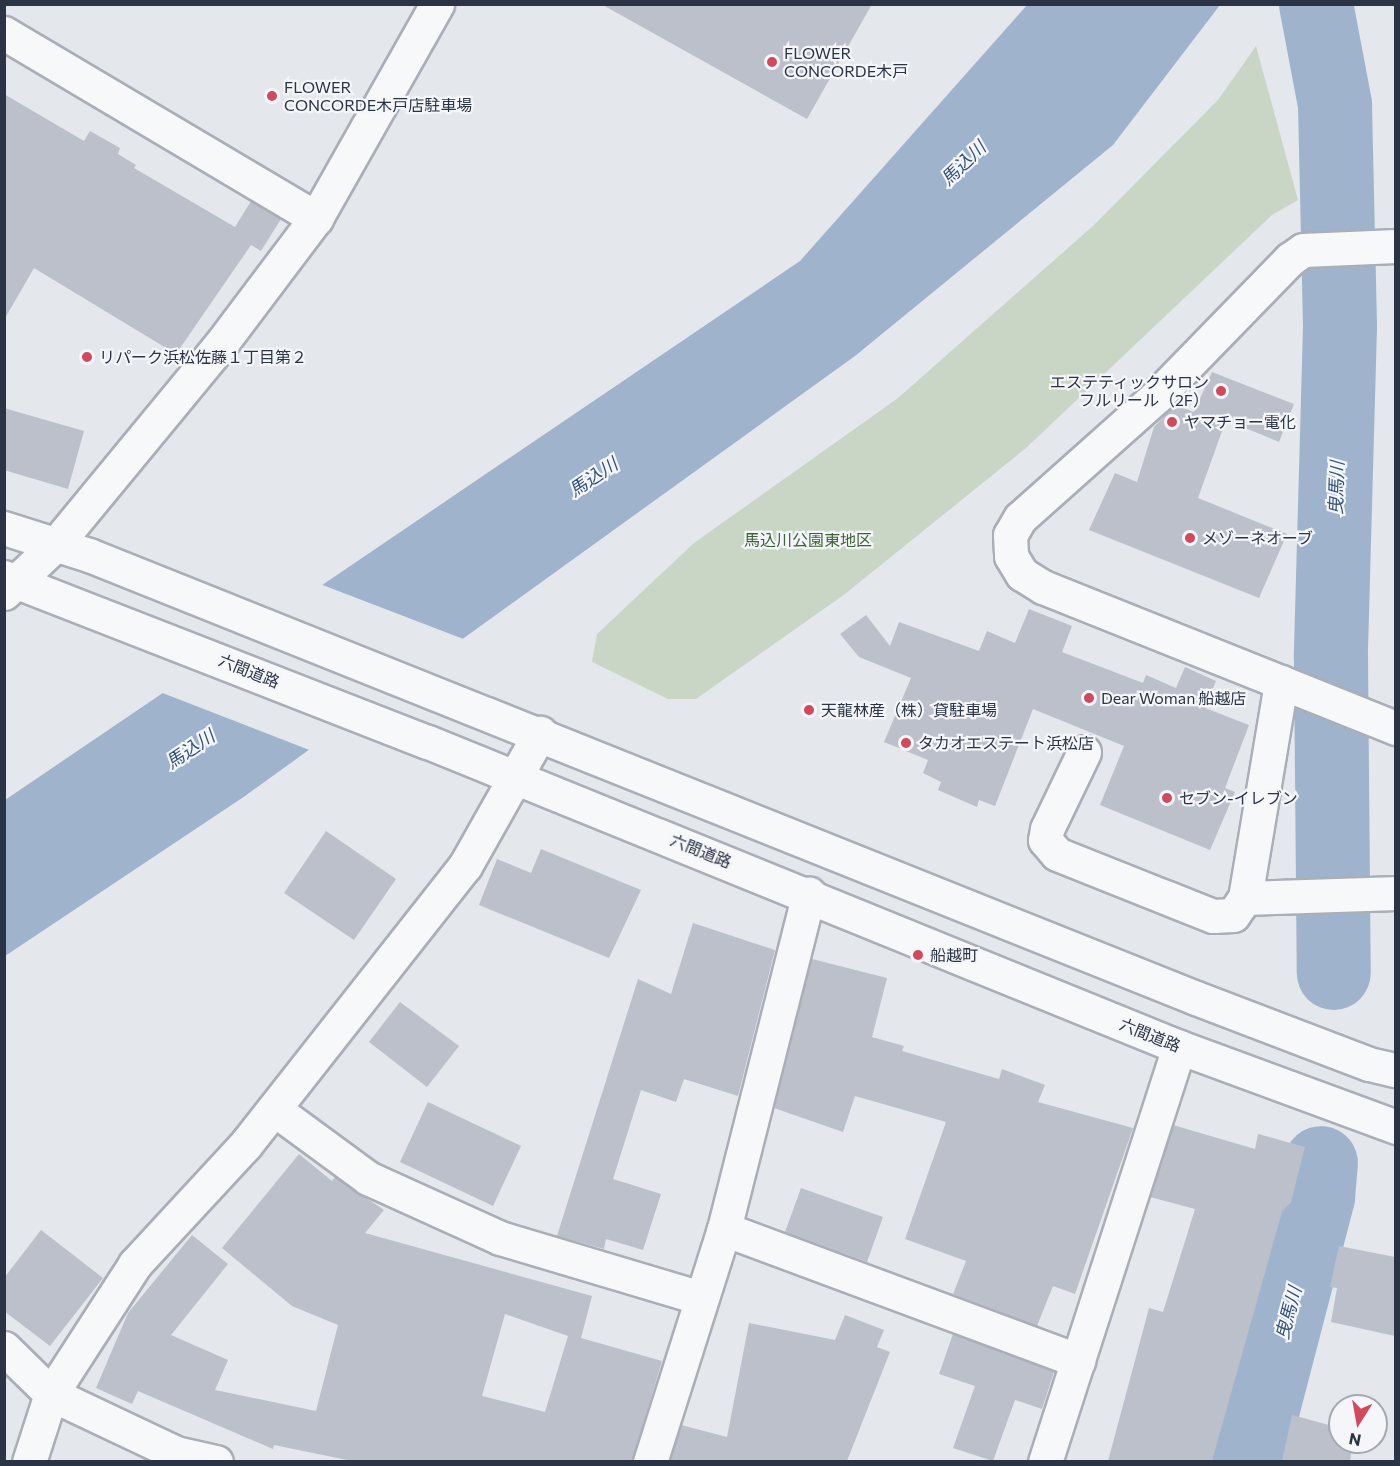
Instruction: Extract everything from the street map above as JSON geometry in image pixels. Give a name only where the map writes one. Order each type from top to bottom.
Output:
[{"type":"street","points":[[8,584],[57,543],[218,348],[316,218],[437,4]]},
{"type":"street","points":[[4,33],[316,218]]},
{"type":"street","points":[[1395,246],[1304,250],[1156,396],[1020,518],[1010,535],[1011,556],[1023,574],[1043,587],[1395,728]]},
{"type":"street","points":[[4,528],[89,555],[475,706],[1196,998],[1369,1064],[1395,1070]]},
{"type":"street","name":"六間道路","points":[[8,584],[63,597],[809,894],[1179,1047],[1395,1127]]},
{"type":"street","points":[[1084,752],[1047,829],[1045,840],[1057,854],[1213,916],[1233,915],[1245,898],[1291,686]]},
{"type":"street","points":[[29,1461],[51,1394],[135,1264],[274,1109],[465,866],[518,778],[540,733]]},
{"type":"street","points":[[1245,898],[1385,893]]},
{"type":"street","points":[[650,1461],[724,1229],[809,894]]},
{"type":"street","points":[[1045,1461],[1179,1047]]},
{"type":"street","points":[[274,1109],[368,1178],[500,1238],[702,1298]]},
{"type":"street","points":[[724,1229],[1078,1361]]},
{"type":"street","points":[[4,1348],[51,1394],[176,1453],[216,1461]]},
{"type":"green space","name":"馬込川公園東地区","points":[[1256,46],[1298,200],[1272,215],[1026,448],[845,594],[696,699],[668,699],[592,662],[597,634],[694,543],[898,398],[1094,225],[1218,100]]},
{"type":"water","name":"馬込川","points":[[1027,5],[1220,5],[1113,145],[855,356],[245,796],[5,956],[5,800],[800,261]]},
{"type":"pier","points":[[320,584],[466,640],[312,751],[160,692]]},
{"type":"building","name":"FLOWER CONCORDE木戸","points":[[601,4],[872,4],[807,119]]},
{"type":"building","points":[[4,94],[84,141],[90,131],[120,148],[118,154],[136,165],[134,168],[235,227],[251,201],[281,219],[261,251],[251,245],[176,354],[34,268],[4,320]]},
{"type":"building","points":[[1212,372],[1294,404],[1279,442],[1226,420],[1198,498],[1287,534],[1259,598],[1089,530],[1115,473],[1137,482],[1154,427],[1175,405],[1194,412]]},
{"type":"building","points":[[4,408],[84,431],[68,489],[4,470]]},
{"type":"building","points":[[1029,609],[1072,626],[1062,652],[1143,683],[1146,675],[1176,688],[1185,667],[1216,681],[1205,708],[1249,725],[1225,788],[1235,792],[1210,850],[1100,805],[1124,746],[1033,709],[995,806],[979,800],[977,807],[938,790],[941,782],[923,773],[928,760],[884,742],[911,678],[859,657],[840,634],[866,615],[890,646],[899,622],[979,651],[987,631],[1015,643]]},
{"type":"building","points":[[326,831],[396,879],[354,940],[284,893]]},
{"type":"building","points":[[541,849],[641,890],[609,958],[479,905],[497,859],[531,873]]},
{"type":"building","points":[[693,923],[775,950],[738,1096],[684,1079],[676,1102],[641,1090],[613,1179],[661,1194],[643,1250],[606,1239],[604,1249],[557,1236],[638,979],[671,994]]},
{"type":"building","points":[[812,959],[887,978],[872,1037],[904,1046],[902,1051],[999,1079],[1002,1069],[1045,1085],[1038,1102],[1133,1128],[1075,1294],[1053,1286],[1037,1326],[953,1294],[966,1261],[905,1239],[946,1122],[855,1096],[843,1132],[774,1108]]},
{"type":"building","points":[[400,1002],[459,1046],[427,1087],[369,1042]]},
{"type":"building","points":[[428,1102],[521,1146],[493,1206],[400,1162]]},
{"type":"building","points":[[1173,1125],[1255,1149],[1258,1134],[1305,1147],[1291,1202],[1282,1212],[1212,1461],[1108,1461],[1149,1308],[1163,1312],[1195,1209],[1150,1197]]},
{"type":"building","points":[[299,1154],[332,1181],[335,1177],[384,1210],[365,1233],[592,1296],[581,1338],[662,1361],[632,1461],[352,1461],[274,1445],[273,1449],[138,1391],[132,1404],[96,1388],[128,1313],[192,1235],[228,1264],[171,1335],[228,1360],[215,1390],[316,1411],[338,1325],[292,1306],[222,1248]],"holes":[[[505,1314],[568,1336],[545,1412],[482,1396]]]},
{"type":"building","points":[[801,1188],[883,1217],[867,1262],[785,1232]]},
{"type":"building","points":[[41,1230],[103,1278],[50,1346],[4,1311],[4,1278]]},
{"type":"building","points":[[1339,1246],[1395,1257],[1395,1336],[1331,1322],[1337,1288],[1330,1287]]},
{"type":"building","points":[[845,1315],[884,1330],[877,1347],[890,1352],[847,1461],[670,1461],[681,1425],[727,1437],[749,1323],[835,1340]]},
{"type":"building","points":[[953,1334],[1054,1372],[1042,1409],[1015,1400],[993,1461],[953,1448],[975,1386],[939,1374]]},
{"type":"building","points":[[1292,1415],[1328,1425],[1328,1454],[1351,1454],[1350,1461],[1282,1461]]},
{"type":"waterway","name":"曳馬川","points":[[1316,4],[1335,105],[1340,327],[1331,658],[1334,973]]},
{"type":"waterway","name":"曳馬川","points":[[1249,1462],[1318,1197],[1321,1163]]},
{"type":"place","name":"FLOWER CONCORDE木戸","points":[[772,62]]},
{"type":"place","name":"FLOWER CONCORDE木戸店駐車場","points":[[272,96]]},
{"type":"place","name":"リパーク浜松佐藤１丁目第２","points":[[87,357]]},
{"type":"place","name":"エステティックサロン フルリール（2F）","points":[[1221,391]]},
{"type":"place","name":"ヤマチョー電化","points":[[1172,422]]},
{"type":"place","name":"メゾーネオーブ","points":[[1190,538]]},
{"type":"place","name":"Dear Woman 船越店","points":[[1089,698]]},
{"type":"place","name":"天龍林産（株）貸駐車場","points":[[809,710]]},
{"type":"place","name":"タカオエステート浜松店","points":[[906,743]]},
{"type":"place","name":"セブン-イレブン","points":[[1167,798]]},
{"type":"place","name":"船越町","points":[[918,955]]}]
